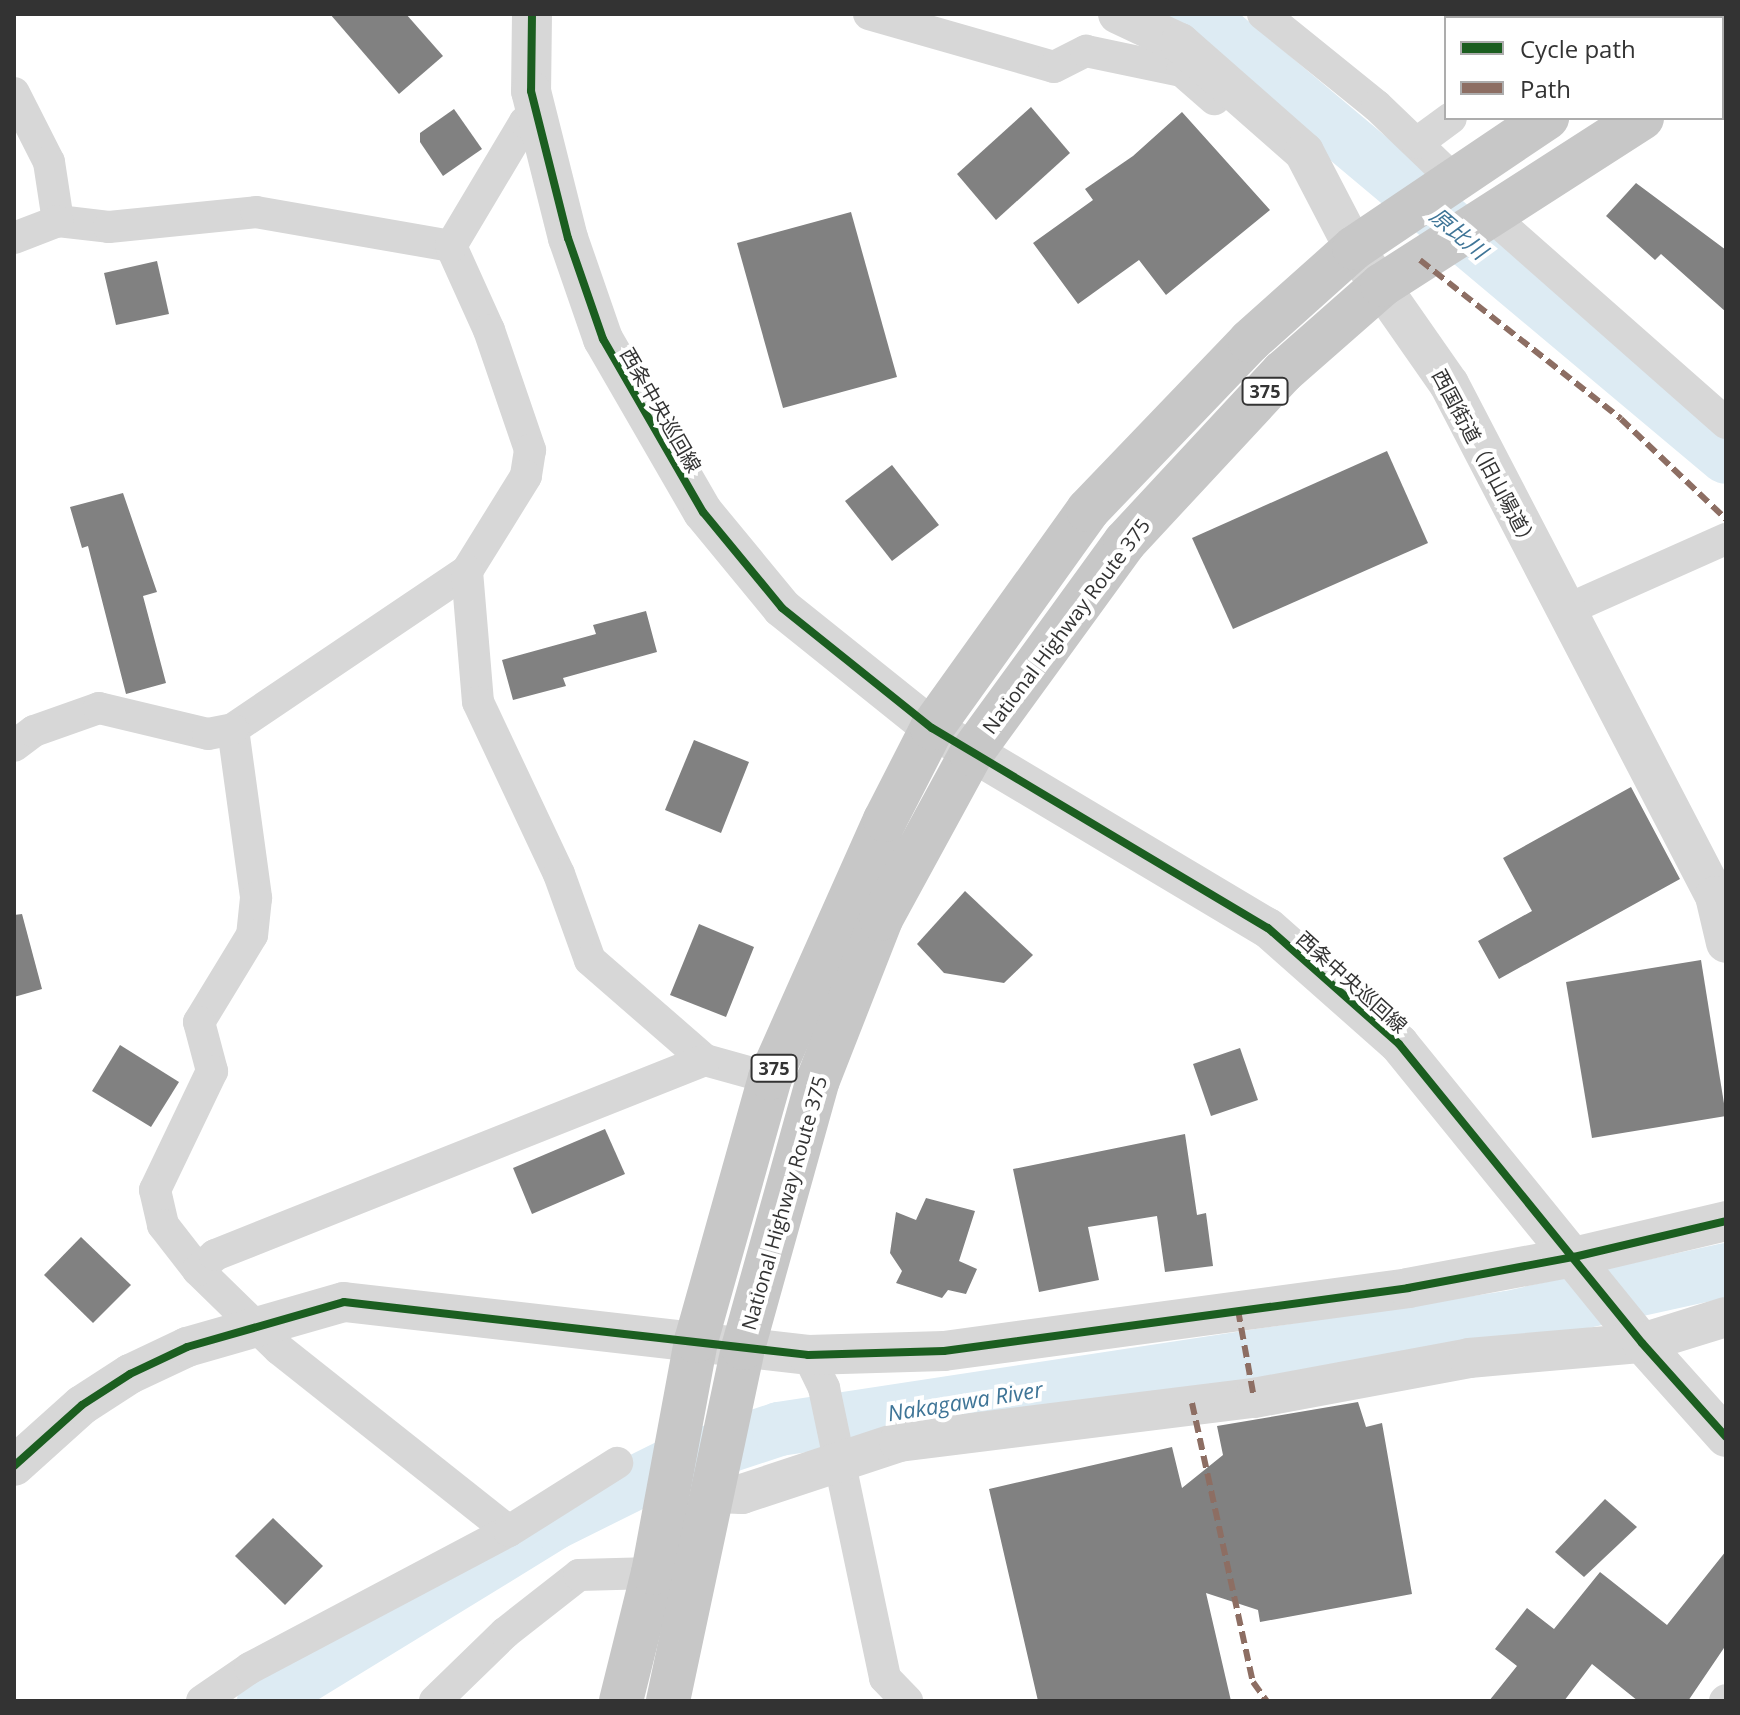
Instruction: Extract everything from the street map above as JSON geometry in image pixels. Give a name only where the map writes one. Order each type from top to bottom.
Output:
[{"type":"highway","name":"National Highway Route 375","points":[[668,1701],[743,1348],[833,1039],[881,919],[971,754],[1125,542],[1283,372],[1382,285],[1560,167],[1639,120]]},
{"type":"highway","name":"375","points":[[621,1701],[656,1560],[696,1341],[770,1078],[885,820],[932,728],[1088,510],[1250,341],[1354,248],[1537,121]]},
{"type":"street","name":"西条中央巡回線","points":[[532,14],[531,91],[568,238],[603,339],[703,512],[782,608],[932,728],[971,754],[1268,928],[1399,1044],[1638,1338],[1726,1437]]},
{"type":"street","points":[[869,14],[1054,67],[1086,51],[1182,71],[1252,131],[1274,126]]},
{"type":"street","name":"西国街道（旧山陽道）","points":[[1118,14],[1180,43],[1304,152],[1354,248],[1449,384],[1564,611],[1715,896],[1726,943]]},
{"type":"street","points":[[1263,14],[1417,143],[1452,178]]},
{"type":"street","points":[[14,93],[49,162],[58,221]]},
{"type":"street","points":[[451,246],[525,122],[536,113]]},
{"type":"street","points":[[1417,143],[1448,120]]},
{"type":"street","points":[[1537,121],[1560,167]]},
{"type":"street","points":[[14,238],[58,221],[109,227],[256,212],[451,246]]},
{"type":"street","points":[[1489,214],[1726,423]]},
{"type":"street","points":[[14,746],[34,731],[99,708],[208,734],[233,729],[467,571],[526,476],[530,450],[489,330],[451,246]]},
{"type":"street","points":[[1564,611],[1726,539]]},
{"type":"street","points":[[467,571],[478,702],[559,874],[590,960],[705,1060],[770,1078]]},
{"type":"street","points":[[233,729],[256,898],[252,935],[199,1022],[212,1071],[155,1190],[163,1225],[198,1270],[254,1325],[509,1531]]},
{"type":"street","points":[[198,1270],[215,1255],[705,1060]]},
{"type":"street","points":[[14,1466],[82,1405],[130,1374],[187,1347],[254,1325],[344,1302],[696,1341],[743,1348],[816,1372],[944,1351],[1578,1262],[1726,1221]]},
{"type":"street","points":[[713,1493],[742,1494],[835,1457],[899,1442],[1254,1398],[1469,1358],[1638,1338],[1726,1317]]},
{"type":"street","points":[[816,1372],[885,1678],[907,1701]]},
{"type":"street","points":[[202,1701],[250,1668],[509,1531],[617,1463]]},
{"type":"street","points":[[435,1701],[505,1633],[579,1575],[656,1560]]},
{"type":"building","points":[[330,14],[406,14],[443,56],[399,94]]},
{"type":"building","points":[[1031,107],[1070,153],[996,220],[957,174]]},
{"type":"building","points":[[454,109],[482,149],[443,176],[420,142],[420,133]]},
{"type":"building","points":[[1182,112],[1270,210],[1166,295],[1139,260],[1078,304],[1033,243],[1093,200],[1085,189],[1133,156]]},
{"type":"building","points":[[1636,183],[1726,250],[1726,312],[1661,254],[1655,260],[1606,216]]},
{"type":"building","points":[[851,212],[897,377],[783,408],[737,243]]},
{"type":"building","points":[[157,261],[169,314],[116,325],[104,273]]},
{"type":"building","points":[[1387,451],[1428,543],[1233,629],[1192,538]]},
{"type":"building","points":[[892,465],[939,525],[892,561],[845,501]]},
{"type":"building","points":[[123,493],[157,592],[143,596],[166,683],[126,694],[88,546],[82,548],[70,507]]},
{"type":"building","points":[[646,611],[657,652],[563,678],[566,686],[513,700],[502,660],[596,634],[593,625]]},
{"type":"building","points":[[694,740],[749,762],[721,833],[665,810]]},
{"type":"building","points":[[1631,787],[1680,879],[1499,979],[1478,941],[1532,911],[1503,858]]},
{"type":"building","points":[[965,891],[1033,955],[1004,983],[944,973],[917,944]]},
{"type":"building","points":[[22,914],[42,989],[14,997],[14,915]]},
{"type":"building","points":[[699,924],[754,947],[726,1017],[670,995]]},
{"type":"building","points":[[1701,960],[1726,1116],[1592,1138],[1566,982]]},
{"type":"building","points":[[120,1045],[179,1082],[151,1127],[92,1091]]},
{"type":"building","points":[[1240,1048],[1258,1100],[1211,1116],[1193,1064]]},
{"type":"building","points":[[605,1129],[625,1174],[532,1214],[513,1168]]},
{"type":"building","points":[[1185,1134],[1197,1215],[1206,1213],[1213,1266],[1165,1272],[1157,1216],[1088,1227],[1099,1280],[1039,1292],[1013,1169]]},
{"type":"building","points":[[926,1198],[975,1211],[959,1261],[977,1269],[966,1294],[948,1290],[942,1298],[896,1283],[902,1271],[890,1253],[896,1212],[916,1220]]},
{"type":"building","points":[[81,1237],[131,1285],[93,1323],[44,1275]]},
{"type":"building","points":[[1358,1402],[1366,1427],[1382,1423],[1412,1594],[1260,1622],[1258,1610],[1206,1593],[1231,1701],[1038,1701],[989,1489],[1172,1447],[1182,1488],[1223,1455],[1217,1426]]},
{"type":"building","points":[[1605,1499],[1637,1527],[1584,1577],[1555,1552]]},
{"type":"building","points":[[273,1518],[323,1566],[285,1605],[235,1556]]},
{"type":"building","points":[[1726,1551],[1726,1645],[1688,1701],[1638,1701],[1592,1664],[1564,1701],[1489,1701],[1517,1666],[1495,1649],[1527,1608],[1554,1629],[1600,1572],[1667,1625]]},
{"type":"waterway","name":"原比川","points":[[1188,14],[1211,25],[1726,457]]},
{"type":"waterway","name":"Nakagawa River","points":[[264,1701],[554,1523],[671,1465],[779,1429],[1508,1318],[1726,1270]]},
{"type":"marked path","points":[[1420,260],[1621,419],[1726,519]]},
{"type":"marked path","points":[[1238,1310],[1254,1398]]},
{"type":"marked path","points":[[1192,1403],[1253,1682],[1267,1701]]},
{"type":"cycle path","points":[[532,14],[531,91],[568,238],[603,339],[703,512],[782,608],[932,728],[1268,928],[1399,1044],[1642,1343],[1726,1437]]},
{"type":"cycle path","points":[[14,1466],[82,1405],[130,1374],[187,1347],[344,1302],[808,1355],[944,1351],[1408,1288],[1574,1257],[1726,1221]]}]
